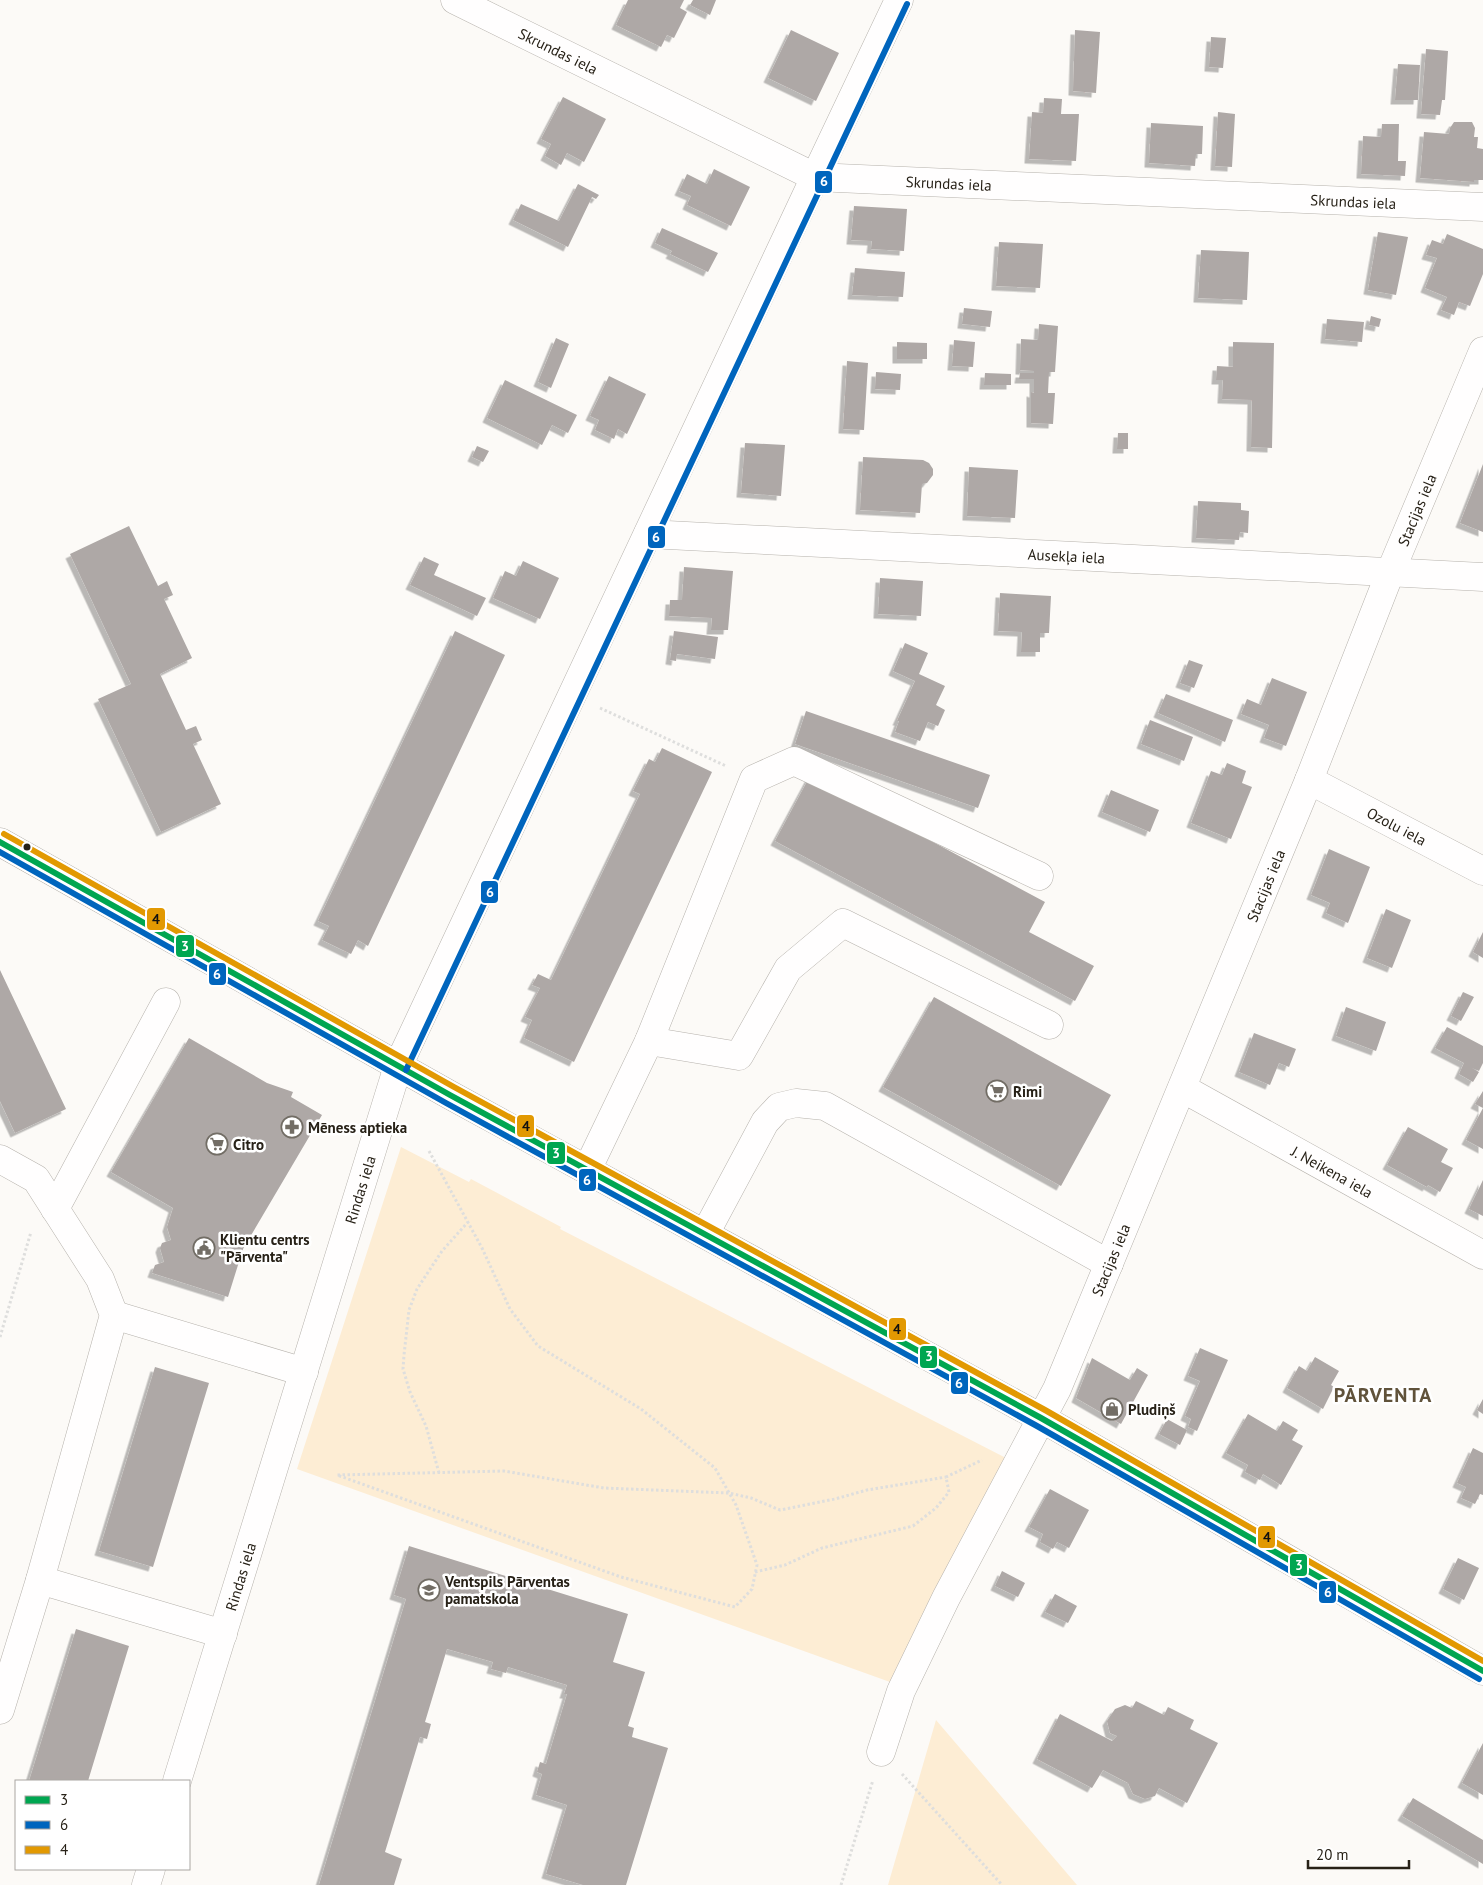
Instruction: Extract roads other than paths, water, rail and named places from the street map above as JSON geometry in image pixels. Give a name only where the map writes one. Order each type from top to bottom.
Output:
[{"type":"street","name":"Skrundas iela","points":[[455,0],[814,177],[1483,207]]},
{"type":"street","name":"Rindas iela","points":[[178,1780],[398,1066],[814,177],[900,0]]},
{"type":"street","name":"Stacijas iela","points":[[881,1752],[901,1691],[946,1598],[1057,1389],[1309,780],[1390,573],[1483,351]]},
{"type":"street","name":"Ausekļa iela","points":[[648,534],[1483,578]]},
{"type":"street","points":[[587,1170],[649,1041],[754,779],[794,762],[1039,876]]},
{"type":"street","name":"Ozolu iela","points":[[1309,780],[1483,871]]},
{"type":"street","points":[[0,842],[398,1066],[1041,1418],[1483,1671]]},
{"type":"street","points":[[649,1041],[739,1056],[788,969],[843,923],[1049,1024]]},
{"type":"street","points":[[49,1200],[166,1002]]},
{"type":"street","name":"J. Neikena iela","points":[[1182,1088],[1483,1256]]},
{"type":"street","points":[[705,1234],[765,1122],[779,1107],[796,1103],[826,1106],[1109,1264]]},
{"type":"street","points":[[0,1159],[36,1179],[100,1279],[114,1315],[40,1580],[0,1710]]},
{"type":"street","points":[[114,1315],[304,1372]]},
{"type":"street","points":[[40,1580],[223,1634]]},
{"type":"street","points":[[146,1885],[150,1870]]},
{"type":"place","name":"Rimi","points":[[997,1091]]},
{"type":"place","name":"Mēness aptieka","points":[[292,1127]]},
{"type":"place","name":"Citro","points":[[217,1144]]},
{"type":"place","name":"Klientu centrs \"Pārventa\"","points":[[204,1248]]},
{"type":"place","name":"Pludiņš","points":[[1112,1409]]},
{"type":"place","name":"Ventspils Pārventas pamatskola","points":[[429,1590]]},
{"type":"district","name":"PĀRVENTA","points":[[1383,1395]]}]
